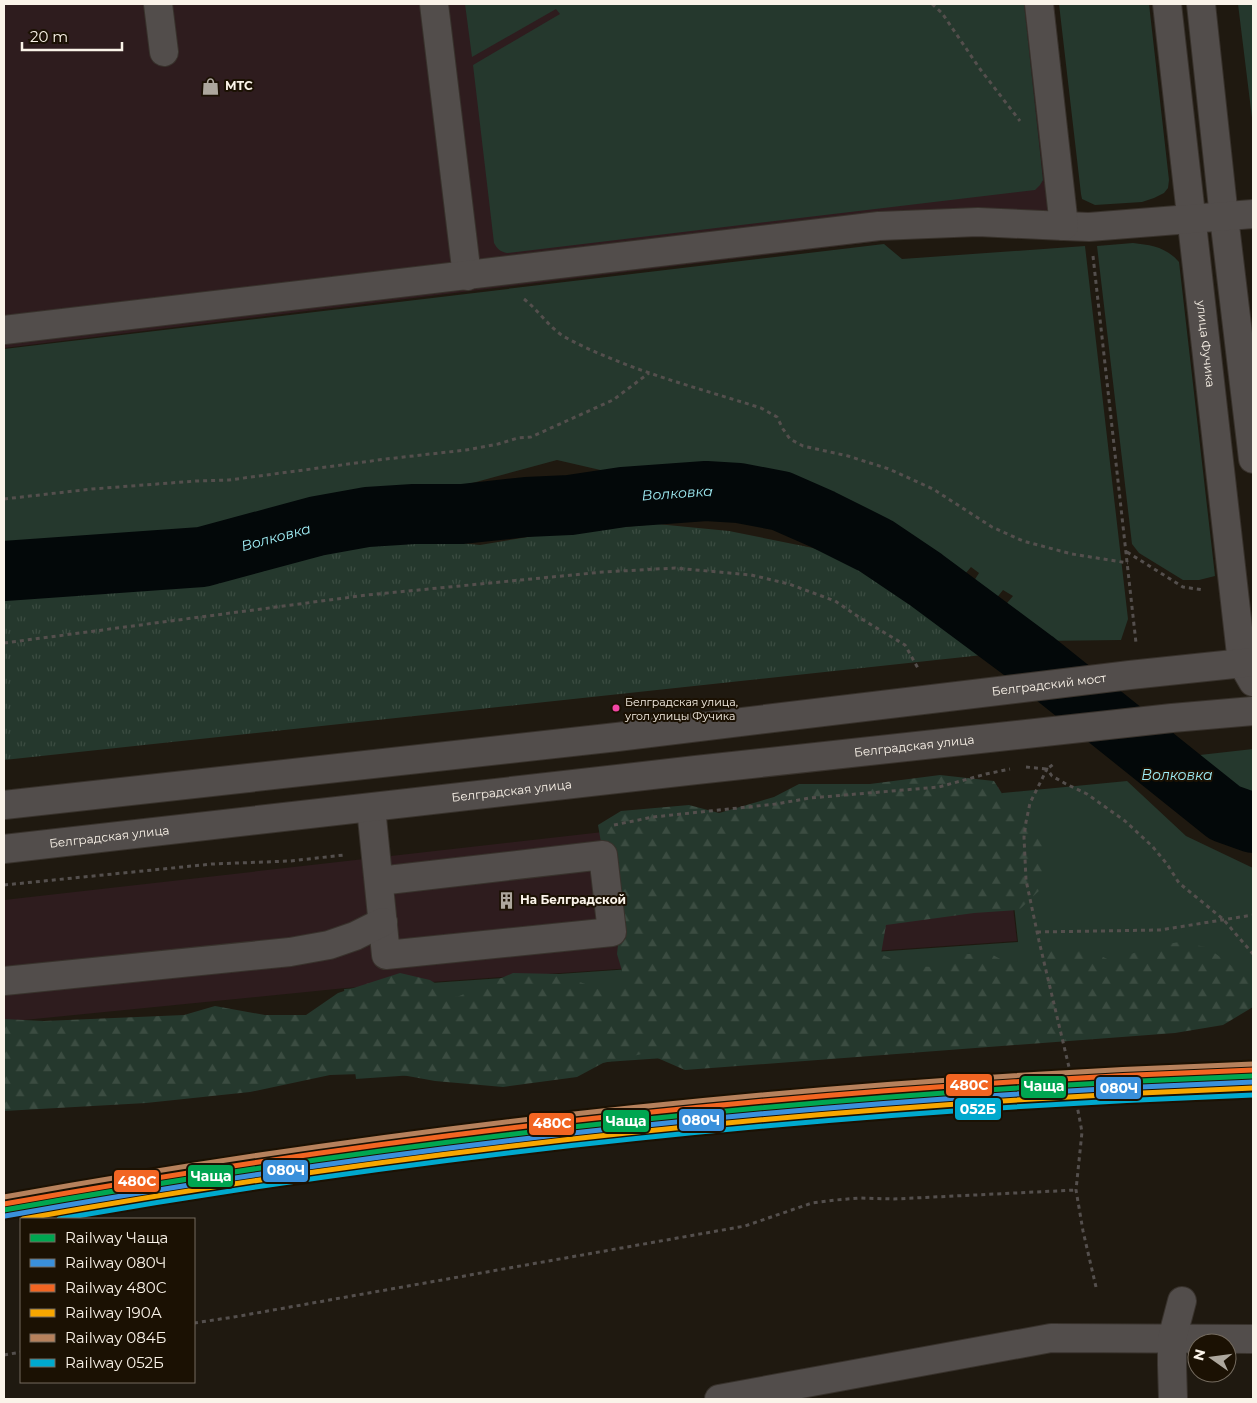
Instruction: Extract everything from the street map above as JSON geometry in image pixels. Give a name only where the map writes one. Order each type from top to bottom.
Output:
[{"type":"street","points":[[158,4],[164,52]]},
{"type":"street","points":[[434,4],[467,276]]},
{"type":"street","points":[[1039,4],[1056,152],[1077,227]]},
{"type":"street","name":"улица Фучика","points":[[1167,4],[1192,219],[1250,669]]},
{"type":"street","points":[[1201,4],[1253,459]]},
{"type":"street","points":[[4,330],[879,226],[978,222],[1077,227],[1253,214]]},
{"type":"street","name":"Белградский мост","points":[[4,805],[608,738],[969,696],[1130,675],[1250,669]]},
{"type":"street","name":"Белградская улица","points":[[4,850],[696,770],[1172,718],[1253,711]]},
{"type":"street","points":[[371,808],[386,955],[612,932],[603,855],[379,881]]},
{"type":"street","points":[[4,981],[290,952],[329,945],[355,936],[383,922]]},
{"type":"street","points":[[1173,1399],[1172,1339],[1182,1301]]},
{"type":"street","points":[[735,1398],[1051,1338],[1253,1339]]},
{"type":"path","points":[[932,4],[942,13],[980,69],[1024,127],[1056,152]]},
{"type":"path","points":[[1077,227],[1127,552],[1136,646]]},
{"type":"path","points":[[524,299],[562,335],[602,355],[649,373],[761,408],[777,417],[790,439],[803,446],[848,456],[889,469],[933,489],[992,527],[1023,541],[1072,554],[1094,556],[1128,563]]},
{"type":"path","points":[[4,499],[92,489],[229,480],[466,450],[498,444],[518,438],[531,437],[613,400],[649,373]]},
{"type":"path","points":[[1127,552],[1183,587],[1207,590]]},
{"type":"path","points":[[4,643],[366,595],[602,572],[676,568],[751,575],[789,584],[835,601],[905,645],[920,671]]},
{"type":"path","points":[[1096,1287],[1076,1190],[1082,1132],[1071,1075],[1026,880],[1024,837],[1030,803],[1047,769],[1052,776],[1087,794],[1125,821],[1152,846],[1167,864],[1178,883],[1223,919],[1253,954]]},
{"type":"path","points":[[1037,932],[1160,930],[1253,915]]},
{"type":"path","points":[[195,1323],[745,1226],[812,1203],[824,1201],[1076,1190]]},
{"type":"path","points":[[4,1355],[20,1352]]},
{"type":"shaded area","points":[[4,4],[1054,4],[1077,217],[4,348]]},
{"type":"shaded area","points":[[999,787],[1017,941],[346,988],[4,1022],[4,900]]},
{"type":"green space","points":[[465,4],[1024,4],[1043,180],[1035,190],[505,253],[498,249],[494,243],[473,65],[560,14],[556,9],[472,57]]},
{"type":"green space","points":[[1059,4],[1149,4],[1169,180],[1168,188],[1164,193],[1142,202],[1095,205],[1082,199]]},
{"type":"green space","points":[[1238,4],[1253,4],[1253,126]]},
{"type":"green space","points":[[1133,243],[1163,250],[1179,262],[1215,576],[1199,580],[1183,580],[1139,553],[1132,544],[1097,246]]},
{"type":"green space","points":[[884,244],[902,259],[1085,246],[1128,619],[1121,640],[1040,641],[1001,610],[1013,596],[1003,590],[991,605],[975,594],[976,591],[970,587],[979,573],[971,567],[960,580],[890,528],[864,512],[820,494],[783,483],[740,476],[700,475],[635,478],[557,460],[454,488],[394,492],[326,500],[262,513],[203,536],[56,544],[4,550],[4,349]]},
{"type":"green space","points":[[657,524],[729,531],[813,548],[854,563],[887,577],[992,654],[4,760],[4,595],[144,576],[253,572],[397,537],[480,545],[546,534]]},
{"type":"green space","points":[[1253,749],[1253,803],[1238,803],[1219,793],[1182,757]]},
{"type":"green space","points":[[940,775],[994,781],[1008,803],[1028,814],[1045,843],[1043,887],[1019,910],[974,913],[886,925],[881,954],[907,966],[935,967],[959,954],[991,954],[1004,961],[1028,963],[1052,950],[1084,947],[1111,961],[1151,947],[1179,942],[1206,947],[1253,984],[1253,1007],[1223,1025],[1175,1033],[685,1070],[646,1053],[603,1063],[577,1077],[503,1087],[435,1081],[391,1073],[330,1075],[250,1092],[146,1103],[4,1111],[4,1019],[44,1021],[184,1015],[215,1006],[265,1015],[306,1015],[338,993],[400,973],[430,980],[457,997],[513,973],[558,974],[599,989],[626,984],[617,954],[621,918],[604,860],[598,825],[621,811],[689,805],[719,813],[774,797],[799,784],[870,784]]},
{"type":"green space","points":[[1127,781],[1186,836],[1253,868],[1253,1006],[708,1055],[356,1079],[344,989],[1018,942],[1002,793]]},
{"type":"water","name":"Волковка","points":[[1182,757],[1219,793],[1238,803],[1253,803],[1253,841],[1236,836],[1191,806],[1140,767],[1146,761]]},
{"type":"waterway","name":"Волковка","points":[[4,571],[202,557],[317,526],[367,517],[414,514],[462,514],[526,507],[570,505],[623,497],[706,491],[739,493],[781,501],[876,546],[925,579],[1034,660],[1225,813],[1253,823]]},
{"type":"rail line","name":"084Б","points":[[4,1197],[314,1147],[626,1108],[782,1093],[939,1081],[1253,1064]]},
{"type":"rail line","name":"480С","points":[[4,1204],[314,1154],[626,1115],[782,1099],[939,1087],[1253,1070]]},
{"type":"rail line","name":"Чаща","points":[[4,1210],[314,1160],[626,1121],[939,1093],[1253,1076]]},
{"type":"rail line","name":"080Ч","points":[[5,1216],[315,1166],[627,1127],[940,1099],[1096,1089],[1253,1082]]},
{"type":"rail line","name":"190А","points":[[29,1218],[329,1170],[636,1132],[944,1105],[1253,1088]]},
{"type":"rail line","name":"052Б","points":[[65,1218],[207,1194],[356,1173],[504,1153],[654,1137],[953,1111],[1253,1095]]},
{"type":"place","name":"МТС","points":[[211,86]]},
{"type":"place","name":"Белградская улица, угол улицы Фучика","points":[[616,708]]},
{"type":"place","name":"На Белградской","points":[[506,900]]}]
